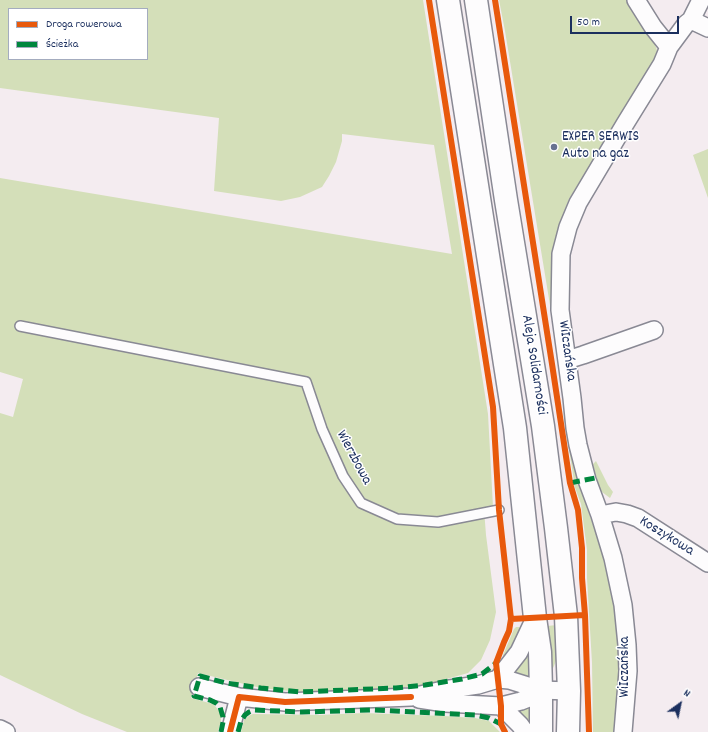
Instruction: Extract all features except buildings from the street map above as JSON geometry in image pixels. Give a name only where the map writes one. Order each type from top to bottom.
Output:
[{"type":"highway","name":"Aleja Solidarności","points":[[448,0],[515,428],[540,652],[541,732]]},
{"type":"highway","name":"Aleja Solidarności","points":[[476,0],[543,426],[555,521],[566,616],[569,691],[568,732]]},
{"type":"street","points":[[636,0],[653,27],[669,47]]},
{"type":"street","name":"WiIczańska","points":[[623,732],[628,671],[626,625],[613,558],[587,480],[575,428],[560,310],[561,254],[568,227],[578,204],[662,64],[669,47],[686,24],[691,20],[701,0]]},
{"type":"street","points":[[691,20],[708,28]]},
{"type":"street","points":[[567,360],[654,330]]},
{"type":"street","name":"Koszykowa","points":[[600,516],[616,512],[638,518],[708,563]]},
{"type":"street","points":[[498,680],[519,652],[535,618]]},
{"type":"street","points":[[199,687],[238,697],[285,702],[411,697],[498,680],[509,680],[541,690],[569,691]]},
{"type":"street","points":[[411,697],[445,703],[501,706],[521,701],[541,690]]},
{"type":"street","points":[[230,732],[238,697]]},
{"type":"street","points":[[501,706],[525,732]]},
{"type":"street","points":[[0,729],[6,732]]},
{"type":"lane","name":"Wierzbowa","points":[[20,326],[306,382],[322,429],[343,476],[361,503],[397,519],[438,522],[499,510]]},
{"type":"green space","points":[[0,0],[423,0],[488,414],[493,507],[484,509],[496,612],[490,640],[481,660],[468,673],[425,685],[396,688],[300,692],[261,688],[198,673],[191,698],[213,704],[216,707],[220,713],[221,720],[218,732],[127,732],[82,714],[0,675],[0,413],[13,417],[23,379],[0,372],[0,178],[452,254],[434,145],[342,134],[342,141],[336,162],[322,187],[300,197],[281,201],[214,191],[219,118],[0,88]]},
{"type":"green space","points":[[499,0],[627,0],[654,42],[657,50],[656,60],[569,199],[561,221],[554,250],[551,277],[559,360],[505,31]]},
{"type":"green space","points":[[708,149],[708,198],[693,155]]},
{"type":"green space","points":[[563,412],[578,480],[574,481]]},
{"type":"green space","points":[[596,461],[613,492],[610,498],[602,492],[599,487],[593,464]]},
{"type":"green space","points":[[579,484],[603,554],[617,618],[619,680],[616,732],[593,732],[592,663],[587,578],[587,550],[581,504],[574,485]]},
{"type":"green space","points":[[557,625],[557,658],[553,668],[551,669],[547,626]]},
{"type":"green space","points":[[516,627],[521,629],[516,643],[503,660],[503,655]]},
{"type":"green space","points":[[529,640],[531,679],[507,673]]},
{"type":"green space","points":[[530,704],[531,729],[510,709]]},
{"type":"green space","points":[[364,713],[475,718],[489,721],[500,732],[241,732],[244,720],[253,714],[319,715]]},
{"type":"marked path","points":[[570,483],[595,478]]},
{"type":"marked path","points":[[221,732],[223,717],[220,707],[210,700],[194,696],[200,676],[226,683],[300,692],[396,688],[462,679],[482,674],[496,663]]},
{"type":"marked path","points":[[238,732],[241,721],[245,715],[254,710],[302,712],[373,710],[475,715],[489,718],[501,724]]},
{"type":"cycle path","points":[[429,0],[493,407],[499,510],[511,619],[509,631],[496,663],[501,706],[501,724],[505,732]]},
{"type":"cycle path","points":[[495,0],[570,483],[578,510],[582,548],[589,732]]},
{"type":"cycle path","points":[[511,619],[585,615]]},
{"type":"cycle path","points":[[230,732],[239,697],[285,702],[411,697]]},
{"type":"place","name":"EXPER SERWIS Auto na gaz","points":[[554,147]]}]
